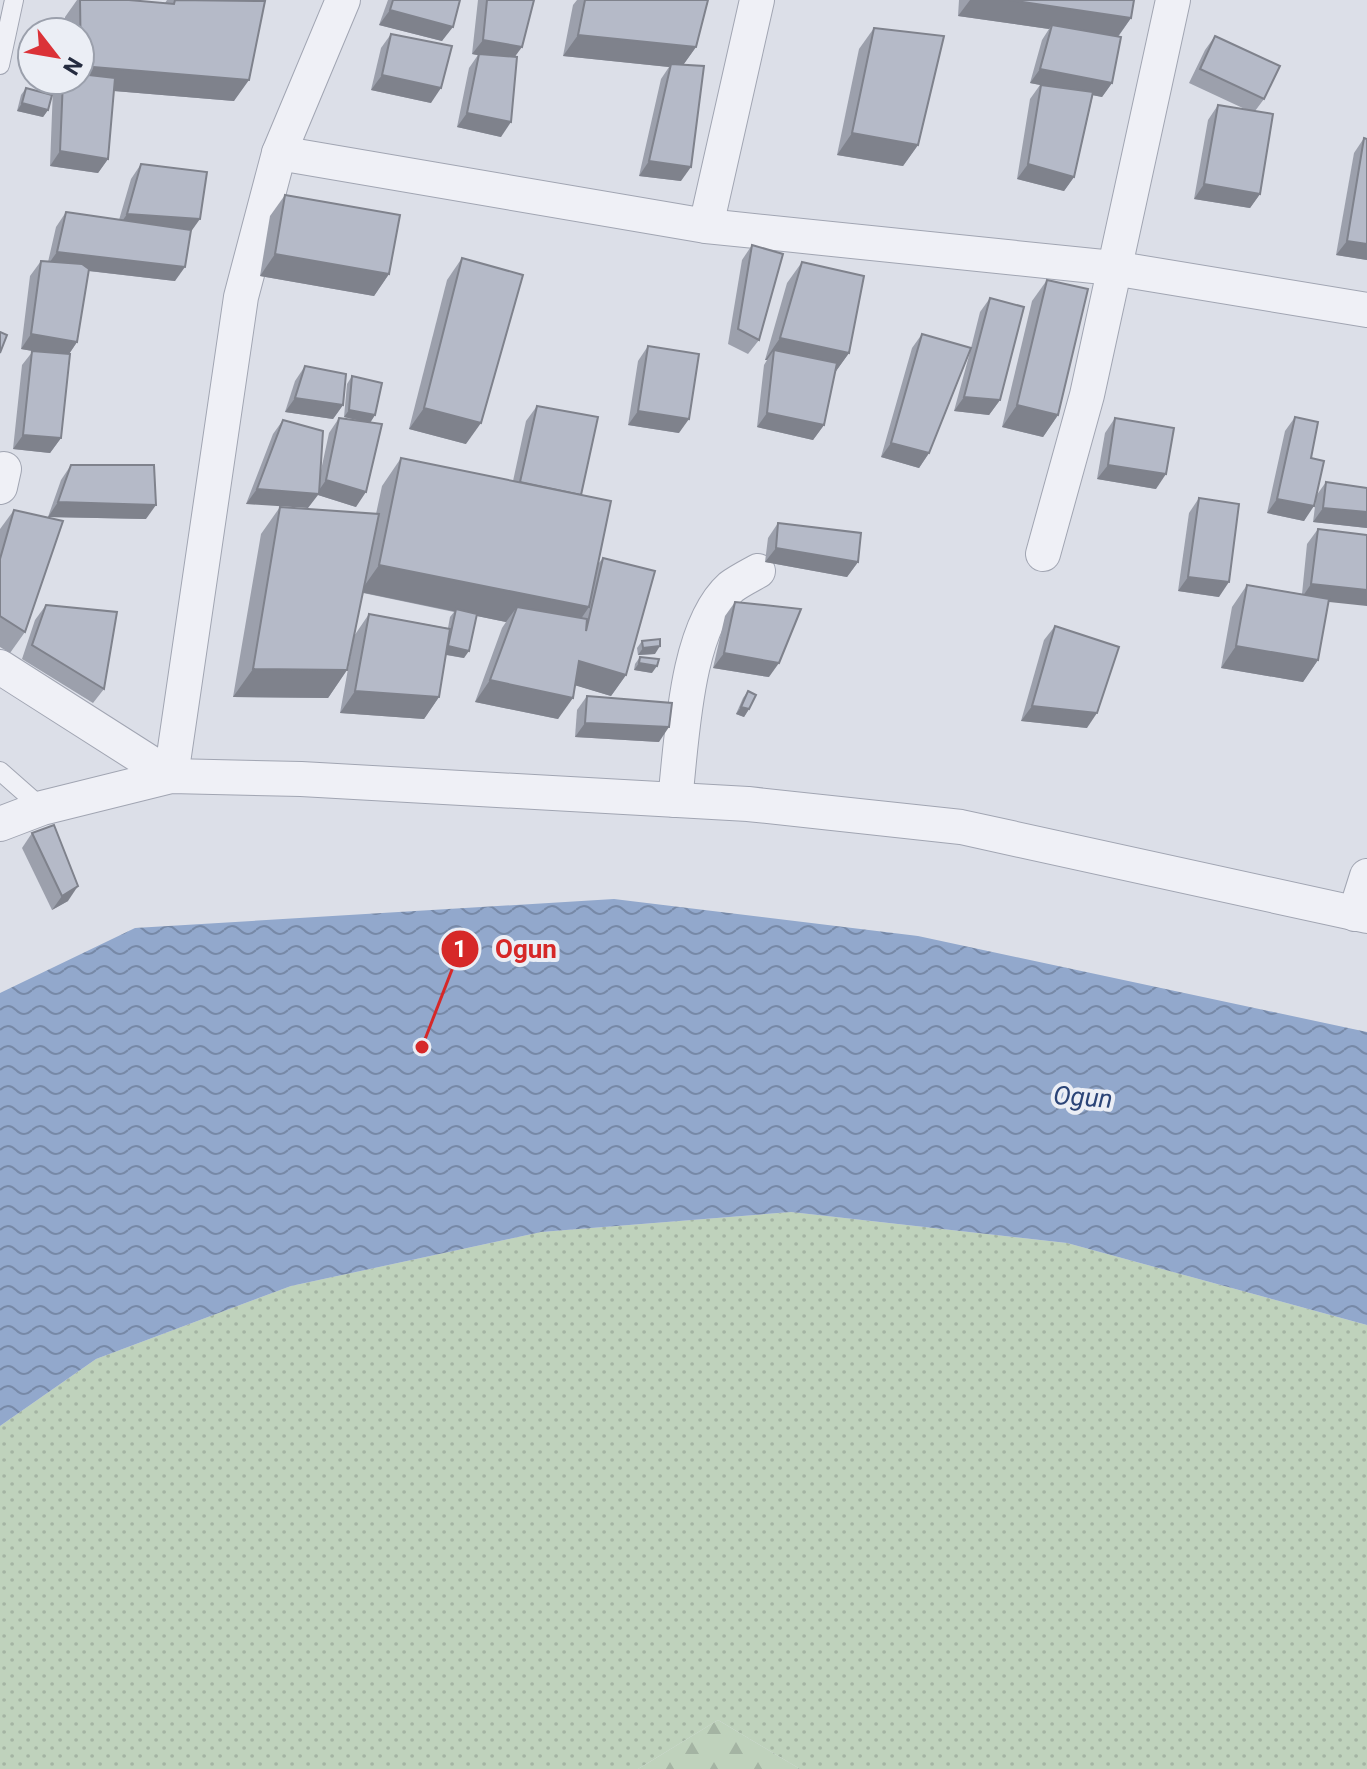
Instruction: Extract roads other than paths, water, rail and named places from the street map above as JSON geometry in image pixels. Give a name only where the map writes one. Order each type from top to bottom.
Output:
[{"type":"street","points":[[706,226],[757,0]]},
{"type":"street","points":[[1043,554],[1087,395],[1173,0]]},
{"type":"street","points":[[171,776],[241,297],[279,153],[334,1]]},
{"type":"street","points":[[279,153],[706,226],[1113,268],[1367,310]]},
{"type":"street","points":[[675,800],[692,680],[704,633],[731,588],[758,571]]},
{"type":"street","points":[[0,667],[171,776]]},
{"type":"street","points":[[0,824],[42,808],[171,776],[748,804],[961,827],[1361,915],[1367,876]]},
{"type":"lane","points":[[0,65],[14,0]]},
{"type":"lane","points":[[0,771],[42,808]]},
{"type":"water","points":[[614,899],[918,936],[1367,1032],[1367,1325],[1067,1243],[791,1212],[541,1232],[291,1286],[96,1359],[0,1426],[0,993],[135,928]]},
{"type":"place","name":"Ogun","points":[[422,1047]]}]
